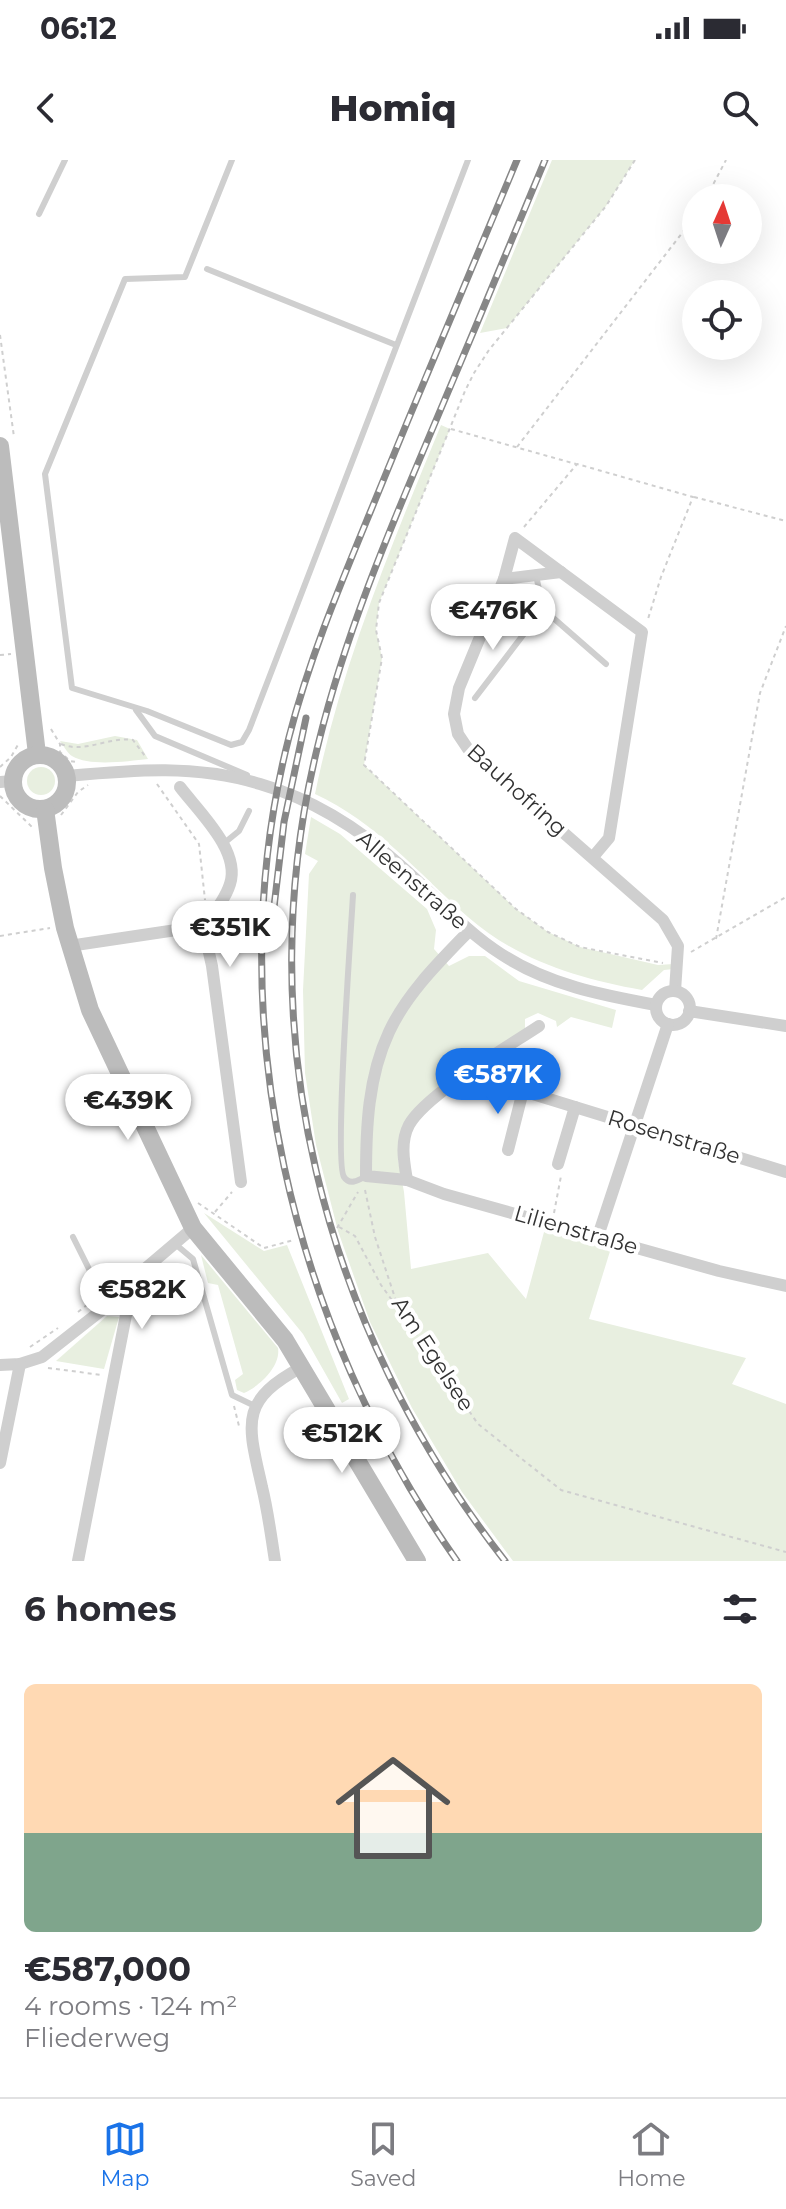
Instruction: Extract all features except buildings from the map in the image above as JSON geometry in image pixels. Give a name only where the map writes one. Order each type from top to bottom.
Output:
[{"type":"main road","points":[[0,446],[6,533],[43,734],[37,754]]},
{"type":"main road","points":[[46,818],[77,776],[45,754],[37,754],[22,760],[6,781],[19,799],[46,818],[64,925],[90,1010],[193,1228],[285,1340],[417,1561]]},
{"type":"street","name":"Bauhofring","points":[[515,538],[504,579],[459,688],[454,714],[458,734],[468,749],[663,920],[678,946],[675,991]]},
{"type":"street","points":[[515,538],[642,632],[609,838],[593,857]]},
{"type":"street","points":[[504,579],[561,572]]},
{"type":"street","name":"Alleenstraße","points":[[77,776],[195,770],[261,784],[325,812],[374,843],[469,931],[501,954],[551,979],[589,992],[656,1005]]},
{"type":"street","points":[[69,946],[203,926],[222,901],[233,873],[231,858],[180,787]]},
{"type":"street","points":[[203,926],[212,966],[241,1182]]},
{"type":"street","points":[[366,1176],[366,1132],[371,1085],[389,1031],[419,985],[469,931]]},
{"type":"street","points":[[675,991],[686,997],[689,1011],[681,1022],[668,1024],[658,1015],[656,1005],[661,996],[675,991]]},
{"type":"street","points":[[689,1011],[786,1026]]},
{"type":"street","points":[[598,1236],[668,1024]]},
{"type":"street","points":[[407,1180],[403,1150],[409,1124],[430,1102],[472,1070],[539,1026]]},
{"type":"street","name":"Rosenstraße","points":[[472,1070],[523,1091],[786,1172]]},
{"type":"street","points":[[508,1150],[523,1091]]},
{"type":"street","points":[[558,1164],[575,1107]]},
{"type":"street","name":"Lilienstraße","points":[[366,1176],[407,1180],[444,1194],[785,1287]]},
{"type":"street","points":[[0,1365],[20,1364],[42,1357],[104,1300],[193,1228]]},
{"type":"street","points":[[78,1561],[133,1279]]},
{"type":"street","points":[[0,1463],[20,1364]]},
{"type":"street","points":[[275,1561],[251,1438],[255,1406],[267,1389],[284,1375],[302,1367]]},
{"type":"lane","points":[[39,214],[65,160]]},
{"type":"lane","points":[[232,160],[185,277],[125,279],[45,474],[72,688],[147,711],[231,745],[242,742],[254,716],[468,160]]},
{"type":"lane","points":[[207,269],[396,345]]},
{"type":"lane","points":[[536,575],[543,609],[606,664]]},
{"type":"lane","points":[[475,698],[543,609]]},
{"type":"lane","points":[[136,710],[155,736],[249,776]]},
{"type":"lane","points":[[223,844],[239,831],[249,811]]},
{"type":"lane","points":[[353,895],[341,1163],[344,1177],[349,1181],[356,1182],[366,1176]]},
{"type":"lane","points":[[73,1237],[104,1300]]},
{"type":"lane","points":[[174,1242],[193,1259],[232,1395],[255,1406]]},
{"type":"path","points":[[635,160],[606,206],[474,373],[379,603],[376,630],[382,658],[364,765],[516,909],[548,932],[580,947],[663,963],[716,939],[785,895]]},
{"type":"path","points":[[713,184],[726,160]]},
{"type":"path","points":[[517,447],[682,233]]},
{"type":"path","points":[[450,429],[786,521]]},
{"type":"path","points":[[515,538],[577,464]]},
{"type":"path","points":[[642,632],[693,497]]},
{"type":"path","points":[[716,939],[760,693],[786,626]]},
{"type":"path","points":[[0,767],[16,750],[20,738],[43,734],[69,747],[124,738],[133,740],[147,762]]},
{"type":"path","points":[[0,796],[34,829],[46,818],[60,825],[62,814],[69,804],[78,792],[88,787],[77,776],[84,764],[70,761],[60,752],[60,744]]},
{"type":"path","points":[[152,774],[199,844],[206,908],[203,926]]},
{"type":"path","points":[[0,936],[64,925]]},
{"type":"path","points":[[554,1214],[561,1178],[558,1164]]},
{"type":"path","points":[[366,1176],[338,1227],[355,1236],[381,1285],[398,1307]]},
{"type":"path","name":"Am Egelsee","points":[[366,1176],[365,1189],[375,1237],[398,1307],[478,1424],[561,1490],[786,1552]]},
{"type":"path","points":[[214,1212],[241,1182]]},
{"type":"path","points":[[183,1207],[197,1202],[264,1248],[294,1240]]},
{"type":"path","points":[[69,1319],[104,1300]]},
{"type":"path","points":[[24,1351],[59,1327]]},
{"type":"path","points":[[47,1368],[115,1377]]},
{"type":"green space","points":[[552,160],[635,160],[606,206],[507,328],[480,333]]},
{"type":"green space","points":[[441,425],[450,429],[379,603],[376,630],[382,658],[364,765],[516,909],[548,932],[580,947],[658,965],[674,964],[674,969],[664,970],[642,990],[550,966],[507,945],[468,917],[358,819],[315,794],[353,653]]},
{"type":"green space","points":[[115,736],[137,740],[148,759],[89,761],[72,756],[60,741],[78,744]]},
{"type":"green space","points":[[41,767],[51,771],[55,781],[51,791],[41,795],[31,791],[27,781],[31,771]]},
{"type":"green space","points":[[311,817],[340,834],[427,909],[436,930],[434,949],[449,966],[469,956],[485,956],[519,981],[616,1010],[612,1028],[571,1017],[557,1027],[556,1021],[538,1013],[525,1019],[525,1031],[420,1104],[398,1160],[411,1269],[488,1253],[526,1299],[544,1232],[611,1248],[589,1319],[746,1358],[732,1384],[786,1404],[786,1561],[513,1561],[462,1492],[412,1408],[370,1322],[338,1231],[316,1145],[305,1073],[303,990],[309,874],[318,861],[305,854]]},
{"type":"green space","points":[[204,1213],[264,1251],[287,1245],[349,1399],[342,1403],[303,1334]]},
{"type":"green space","points":[[201,1255],[278,1348],[276,1362],[268,1375],[244,1393],[237,1390],[235,1380],[243,1374],[218,1285],[208,1283]]},
{"type":"green space","points":[[107,1316],[119,1317],[104,1369],[56,1361]]},
{"type":"railway","points":[[457,1561],[399,1470],[351,1373],[312,1272],[284,1167],[267,1060],[262,951],[269,843],[289,737],[307,676],[352,557],[517,160]]},
{"type":"railway","points":[[505,1561],[442,1471],[389,1375],[347,1275],[316,1172],[298,1066],[292,958],[299,850],[319,741],[341,663],[398,512],[545,160]]},
{"type":"railway","points":[[274,907],[284,822],[306,718]]}]
